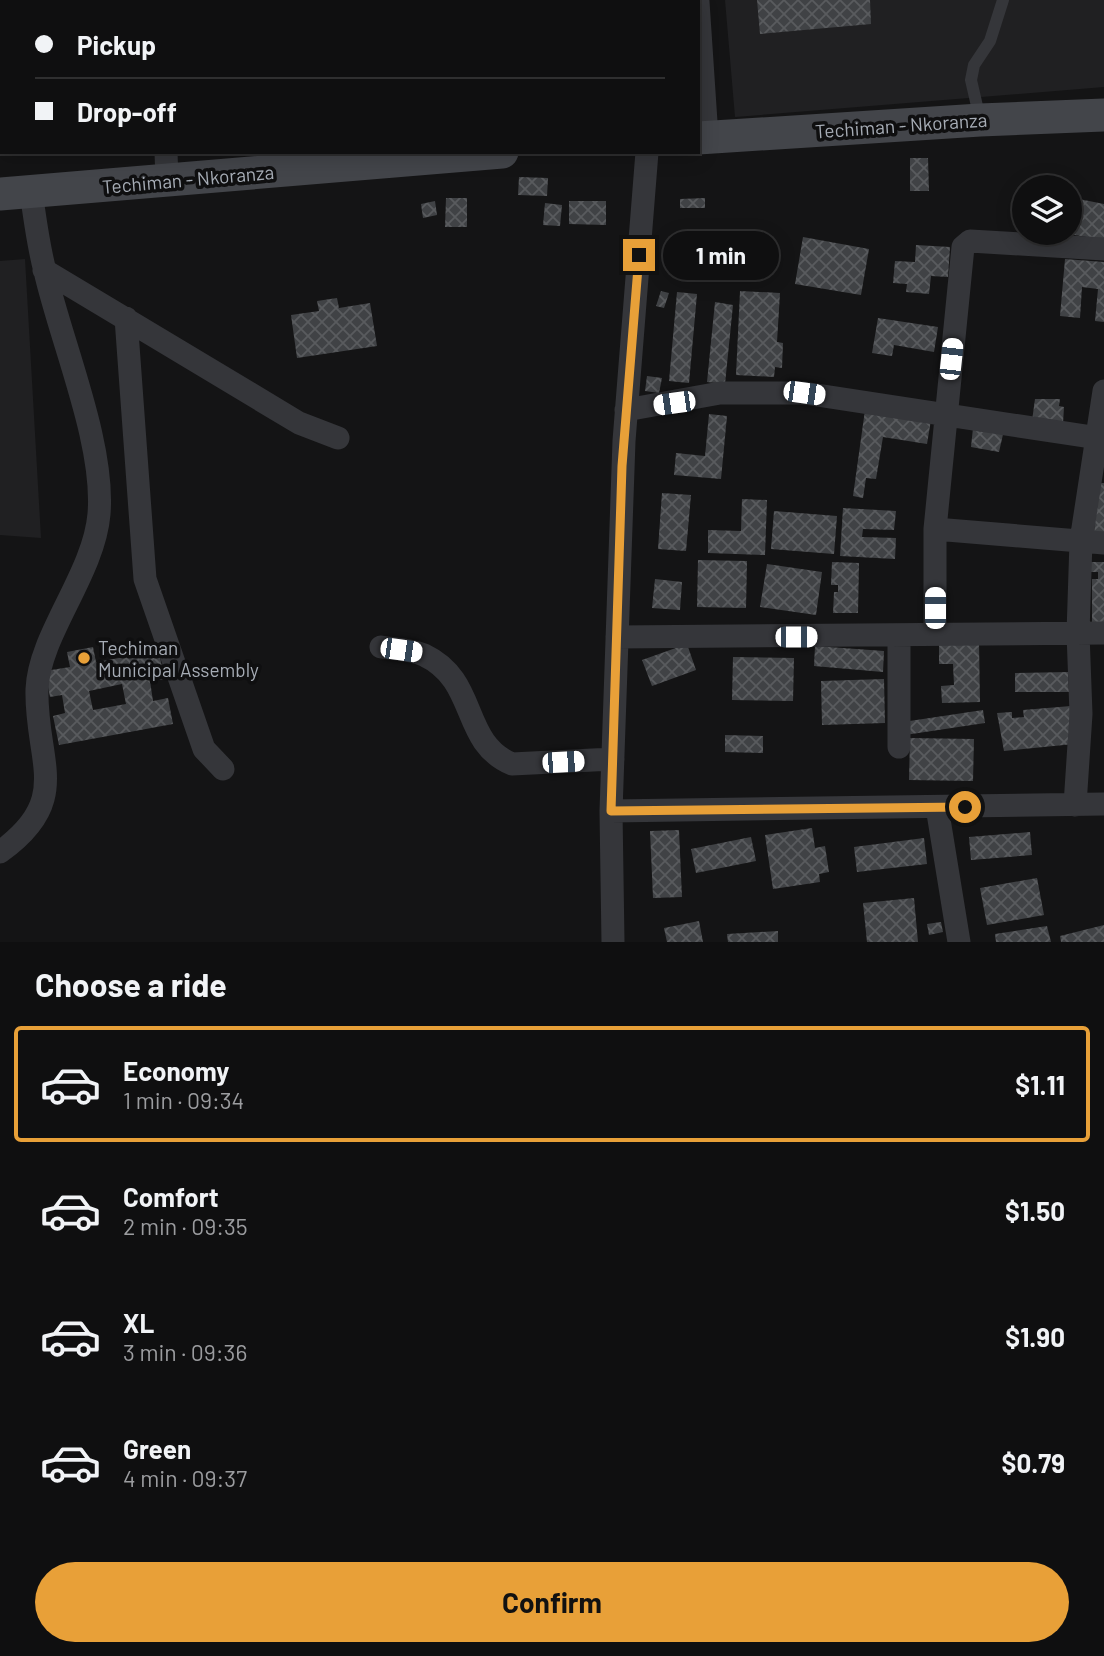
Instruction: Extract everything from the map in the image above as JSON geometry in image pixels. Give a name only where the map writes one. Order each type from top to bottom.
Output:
[{"type":"main road","name":"Techiman - Nkoranza","points":[[702,138],[1104,115]]},
{"type":"main road","name":"Techiman - Nkoranza","points":[[15,193],[167,166],[452,154]]},
{"type":"street","points":[[700,70],[702,138]]},
{"type":"street","points":[[613,942],[611,811],[617,569],[626,410],[648,154]]},
{"type":"street","points":[[0,852],[24,832],[44,804],[46,775],[37,689],[42,664],[87,564],[99,516],[96,467],[44,270],[15,193]]},
{"type":"street","points":[[934,634],[935,529],[945,412],[965,243],[1104,249]]},
{"type":"street","points":[[44,270],[299,423],[338,438]]},
{"type":"street","points":[[125,318],[145,579],[204,749],[223,769]]},
{"type":"street","points":[[1075,805],[1081,714],[1078,633],[1081,541],[1099,438],[1104,391]]},
{"type":"street","points":[[626,410],[720,393],[804,393],[945,412],[1099,438]]},
{"type":"street","points":[[935,529],[1104,543]]},
{"type":"street","points":[[617,638],[1104,633]]},
{"type":"street","points":[[899,636],[899,747]]},
{"type":"street","points":[[381,647],[421,653],[442,665],[459,684],[487,749],[500,759],[512,764],[613,759]]},
{"type":"street","points":[[611,811],[1104,804]]},
{"type":"street","points":[[937,807],[959,942]]},
{"type":"lane","points":[[980,120],[971,80],[974,65],[990,41],[1003,0]]},
{"type":"shaded area","points":[[725,0],[1104,0],[1104,87],[735,117]]},
{"type":"shaded area","points":[[25,259],[41,538],[0,535],[0,261]]},
{"type":"building","points":[[757,0],[870,0],[871,24],[760,34]]},
{"type":"building","points":[[910,158],[928,158],[929,191],[910,191]]},
{"type":"building","points":[[519,177],[548,178],[547,196],[518,195]]},
{"type":"building","points":[[446,198],[467,198],[467,227],[445,227]]},
{"type":"building","points":[[705,198],[705,208],[680,208],[680,199]]},
{"type":"building","points":[[1082,200],[1104,204],[1104,240],[1082,236]]},
{"type":"building","points":[[435,201],[437,215],[423,218],[421,204]]},
{"type":"building","points":[[569,201],[606,201],[606,225],[569,224]]},
{"type":"building","points":[[545,203],[562,205],[560,226],[543,225]]},
{"type":"building","points":[[803,237],[869,249],[861,295],[795,284]]},
{"type":"building","points":[[916,245],[950,247],[948,277],[931,276],[929,294],[906,292],[907,284],[893,283],[895,261],[915,262]]},
{"type":"building","points":[[1065,259],[1104,262],[1104,322],[1095,321],[1098,289],[1082,287],[1080,318],[1060,316]]},
{"type":"building","points":[[661,291],[669,293],[664,308],[656,306]]},
{"type":"building","points":[[740,291],[780,293],[777,342],[783,343],[782,368],[775,367],[774,377],[736,375]]},
{"type":"building","points":[[677,292],[697,294],[689,383],[669,381]]},
{"type":"building","points":[[337,298],[339,308],[370,303],[377,346],[297,358],[291,315],[319,311],[317,301]]},
{"type":"building","points":[[715,302],[733,305],[725,384],[707,382]]},
{"type":"building","points":[[878,318],[938,327],[934,352],[894,345],[892,356],[872,353]]},
{"type":"building","points":[[647,376],[662,378],[659,393],[645,391]]},
{"type":"building","points":[[1035,399],[1060,399],[1059,406],[1064,407],[1063,424],[1032,421]]},
{"type":"building","points":[[865,410],[931,420],[927,444],[883,437],[876,479],[866,478],[863,498],[853,496]]},
{"type":"building","points":[[709,414],[727,416],[721,479],[674,475],[676,453],[705,456]]},
{"type":"building","points":[[973,428],[1004,430],[999,452],[971,447]]},
{"type":"building","points":[[1097,483],[1104,483],[1104,535],[1094,535]]},
{"type":"building","points":[[662,493],[691,495],[686,551],[658,549]]},
{"type":"building","points":[[742,499],[767,500],[765,555],[708,553],[708,530],[741,531]]},
{"type":"building","points":[[843,508],[896,511],[894,530],[863,529],[862,537],[896,538],[895,559],[840,556]]},
{"type":"building","points":[[774,511],[837,516],[834,554],[771,549]]},
{"type":"building","points":[[698,560],[747,561],[746,608],[697,607]]},
{"type":"building","points":[[832,562],[859,563],[858,613],[833,613],[834,592],[838,592],[838,585],[831,585]]},
{"type":"building","points":[[1091,562],[1104,562],[1104,624],[1092,624],[1092,579],[1098,579],[1098,572],[1091,572]]},
{"type":"building","points":[[767,564],[822,572],[816,615],[760,607]]},
{"type":"building","points":[[655,579],[682,582],[680,610],[652,608]]},
{"type":"building","points":[[979,641],[980,702],[942,703],[941,686],[954,685],[953,664],[939,664],[939,642]]},
{"type":"building","points":[[687,644],[696,670],[652,686],[642,660]]},
{"type":"building","points":[[815,646],[884,651],[883,672],[814,666]]},
{"type":"building","points":[[93,647],[96,662],[159,651],[164,679],[150,681],[153,701],[168,698],[173,724],[59,745],[53,716],[65,713],[62,695],[50,697],[45,671],[70,667],[67,652]],"holes":[[[122,684],[126,704],[93,710],[89,691]]]},
{"type":"building","points":[[733,657],[794,658],[793,701],[732,700]]},
{"type":"building","points":[[1068,672],[1069,692],[1015,692],[1015,673]]},
{"type":"building","points":[[884,679],[885,723],[822,725],[821,681]]},
{"type":"building","points":[[1071,706],[1074,744],[1004,751],[997,713],[1012,712],[1012,718],[1024,717],[1023,710]]},
{"type":"building","points":[[983,710],[985,723],[905,735],[903,722]]},
{"type":"building","points":[[725,735],[763,736],[763,753],[725,752]]},
{"type":"building","points":[[910,738],[974,739],[973,781],[909,780]]},
{"type":"building","points":[[812,828],[815,848],[825,846],[829,872],[819,874],[820,882],[773,889],[765,835]]},
{"type":"building","points":[[679,830],[682,897],[653,898],[650,831]]},
{"type":"building","points":[[1030,832],[1032,855],[971,860],[969,837]]},
{"type":"building","points":[[751,837],[756,861],[696,873],[691,849]]},
{"type":"building","points":[[924,838],[927,864],[857,872],[854,847]]},
{"type":"building","points":[[1037,878],[1044,915],[987,925],[980,888]]},
{"type":"building","points":[[914,898],[918,942],[867,942],[863,903]]},
{"type":"building","points":[[699,921],[703,942],[667,942],[664,928]]},
{"type":"building","points":[[941,922],[943,932],[929,935],[927,924]]},
{"type":"building","points":[[1104,925],[1104,942],[1061,942],[1060,936]]},
{"type":"building","points":[[1047,926],[1051,942],[996,942],[995,934]]},
{"type":"building","points":[[778,931],[778,942],[728,942],[727,934]]},
{"type":"place","name":"Techiman Municipal Assembly","points":[[84,658]]},
{"type":"route","points":[[639,255],[622,466],[611,811],[965,807]]}]
